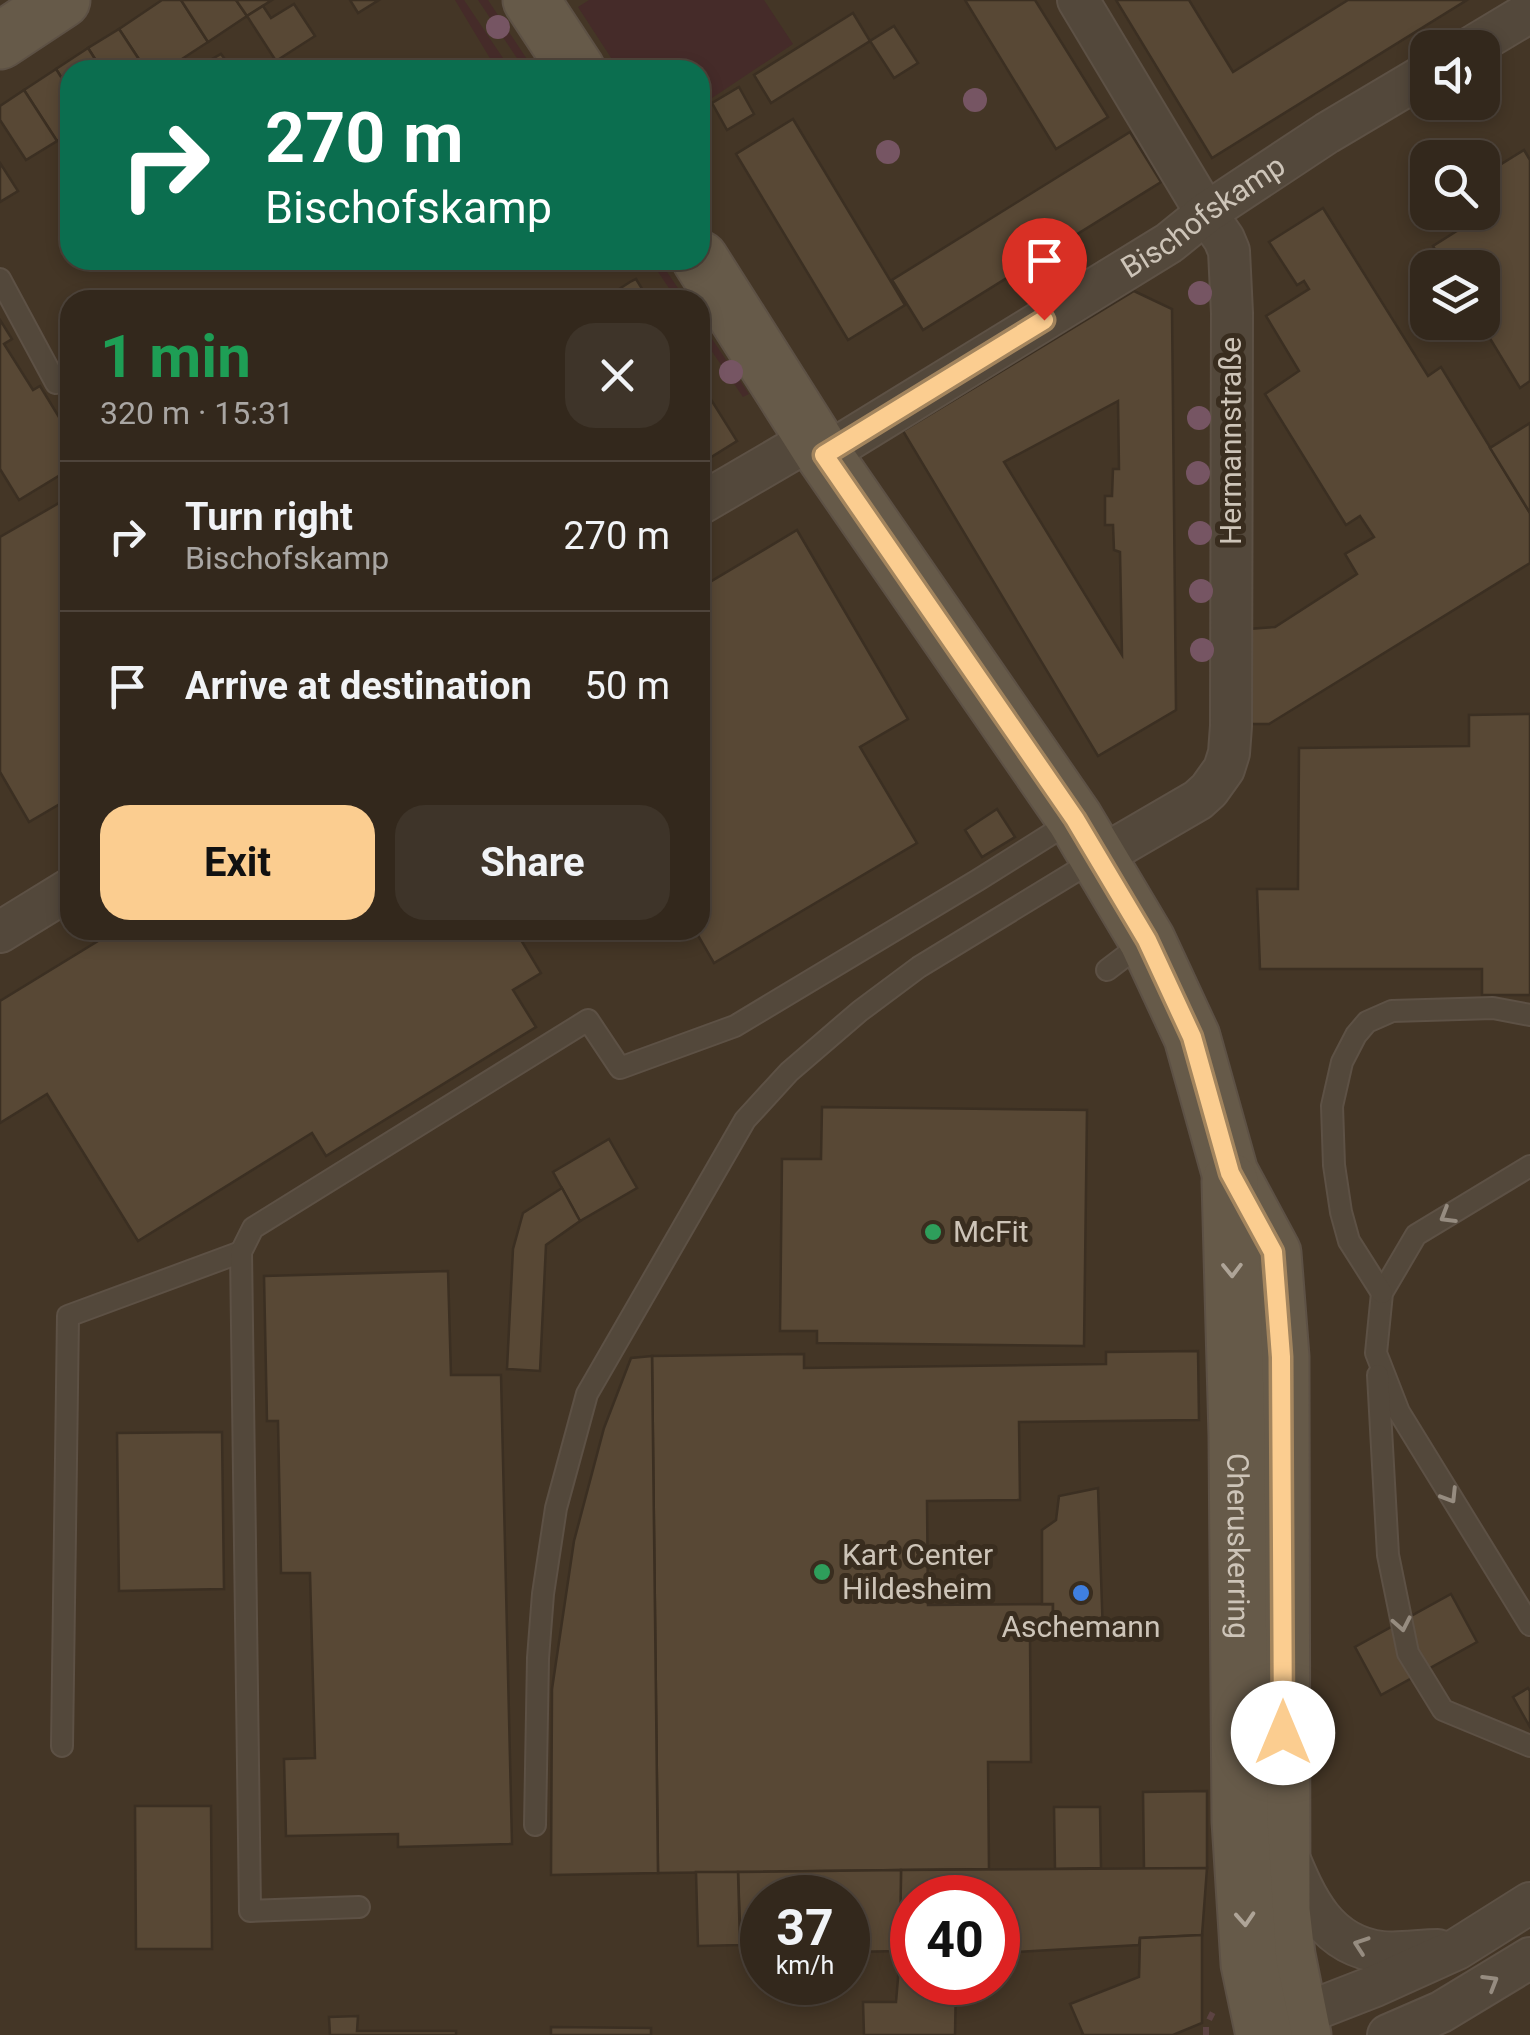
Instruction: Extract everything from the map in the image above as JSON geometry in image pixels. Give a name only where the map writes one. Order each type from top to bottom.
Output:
[{"type":"street","points":[[0,41],[62,0]]},
{"type":"street","points":[[531,0],[570,60]]},
{"type":"street","name":"Hermannstraße","points":[[1078,0],[1224,238],[1231,282],[1229,753],[1218,781],[1198,800],[1087,838]]},
{"type":"street","points":[[1500,30],[1530,12]]},
{"type":"street","name":"Bischofskamp","points":[[710,499],[818,447],[1170,244],[1206,213],[1326,132],[1410,83]]},
{"type":"street","name":"Cheruskerring","points":[[707,270],[818,447],[1087,838],[1127,955],[1192,1037],[1230,1173],[1273,1252],[1281,1357],[1286,1956],[1276,2030]]},
{"type":"street","points":[[0,932],[60,895]]},
{"type":"street","name":"Cheruskerring","points":[[1230,1173],[1240,1822],[1249,1964],[1276,2030]]},
{"type":"street","points":[[1284,1846],[1317,1916],[1350,1943],[1382,1952],[1457,1949]]},
{"type":"street","points":[[1276,2030],[1457,1949],[1530,1903]]},
{"type":"street","points":[[1388,2035],[1432,2024],[1530,1958]]},
{"type":"lane","points":[[0,279],[56,383]]},
{"type":"lane","points":[[359,1908],[250,1912],[241,1252],[254,1228],[588,1020],[620,1068],[735,1026],[978,880],[1087,838]]},
{"type":"lane","points":[[536,1826],[538,1658],[543,1594],[556,1508],[587,1394],[745,1120],[789,1072],[860,1012],[1087,838]]},
{"type":"lane","points":[[1382,1293],[1349,1241],[1334,1165],[1332,1106],[1349,1048],[1366,1022],[1392,1011],[1493,1008],[1530,1014]]},
{"type":"lane","points":[[1530,1166],[1416,1235],[1382,1293],[1376,1353],[1388,1554],[1408,1652],[1443,1710],[1530,1746]]},
{"type":"lane","points":[[62,1746],[68,1316],[241,1252]]},
{"type":"lane","points":[[1376,1353],[1398,1412],[1530,1625]]},
{"type":"shaded area","points":[[455,0],[464,0],[504,60],[491,60]]},
{"type":"shaded area","points":[[478,0],[488,0],[527,60],[518,60]]},
{"type":"shaded area","points":[[589,0],[764,0],[793,44],[710,99],[710,60],[612,60],[578,7]]},
{"type":"shaded area","points":[[657,270],[666,270],[679,290],[670,290]]},
{"type":"shaded area","points":[[710,336],[749,394],[743,397],[710,349]]},
{"type":"building","points":[[162,0],[181,0],[208,42],[180,60],[139,60],[119,29]]},
{"type":"building","points":[[181,0],[236,0],[247,16],[208,42]]},
{"type":"building","points":[[236,0],[272,0],[247,16]]},
{"type":"building","points":[[350,0],[379,0],[358,13]]},
{"type":"building","points":[[965,0],[1035,0],[1108,117],[1056,149]]},
{"type":"building","points":[[1116,0],[1189,0],[1233,72],[1348,0],[1467,0],[1419,30],[1410,30],[1410,35],[1212,158]]},
{"type":"building","points":[[294,4],[315,36],[275,60],[247,16],[263,6],[271,18]]},
{"type":"building","points":[[853,13],[870,41],[771,103],[754,75]]},
{"type":"building","points":[[894,26],[918,63],[894,78],[870,41]]},
{"type":"building","points":[[119,29],[139,60],[96,60],[88,48]]},
{"type":"building","points":[[88,48],[96,60],[70,60]]},
{"type":"building","points":[[56,69],[60,75],[57,141],[24,90]]},
{"type":"building","points":[[739,87],[754,114],[727,130],[712,103]]},
{"type":"building","points":[[24,90],[57,141],[26,160],[0,120],[0,106]]},
{"type":"building","points":[[793,119],[905,305],[848,340],[736,154]]},
{"type":"building","points":[[1130,132],[1161,182],[923,330],[892,280]]},
{"type":"building","points":[[1524,150],[1530,160],[1530,381],[1520,388],[1491,340],[1500,340],[1500,250],[1435,250],[1433,246],[1458,230],[1500,230],[1500,165]]},
{"type":"building","points":[[0,163],[18,191],[0,202]]},
{"type":"building","points":[[1323,208],[1428,376],[1441,367],[1530,513],[1530,563],[1269,724],[1249,724],[1248,629],[1275,627],[1357,574],[1345,554],[1374,537],[1360,516],[1346,525],[1265,394],[1299,371],[1266,316],[1309,289],[1304,281],[1297,285],[1269,242]]},
{"type":"building","points":[[636,279],[643,290],[618,290]]},
{"type":"building","points":[[1134,291],[1172,309],[1176,710],[1098,756],[903,431]],"holes":[[[1118,401],[1119,469],[1113,469],[1112,496],[1105,496],[1105,525],[1113,525],[1114,550],[1120,552],[1122,655],[1004,462]]]},
{"type":"building","points":[[0,320],[12,339],[4,344],[33,390],[40,386],[60,419],[60,475],[19,500],[0,469]]},
{"type":"building","points":[[710,398],[737,441],[710,458]]},
{"type":"building","points":[[1530,423],[1530,513],[1490,448]]},
{"type":"building","points":[[59,503],[60,804],[29,822],[0,772],[0,537]]},
{"type":"building","points":[[797,530],[908,719],[860,747],[917,843],[714,963],[701,940],[710,940],[710,582]]},
{"type":"building","points":[[1530,714],[1530,995],[1482,995],[1482,969],[1260,969],[1257,889],[1298,889],[1299,748],[1469,746],[1469,715]]},
{"type":"building","points":[[997,809],[1015,837],[982,857],[965,830]]},
{"type":"building","points":[[100,940],[521,940],[541,973],[513,990],[536,1027],[326,1156],[312,1133],[138,1241],[47,1094],[0,1123],[0,1001]]},
{"type":"building","name":"McFit","points":[[822,1107],[1087,1110],[1084,1346],[817,1343],[817,1331],[780,1331],[782,1159],[821,1159]]},
{"type":"building","points":[[609,1139],[637,1188],[580,1221],[553,1172]]},
{"type":"building","points":[[562,1188],[580,1221],[546,1245],[540,1371],[507,1369],[513,1249],[523,1213]]},
{"type":"building","points":[[448,1271],[451,1375],[501,1375],[512,1844],[398,1847],[398,1834],[286,1836],[284,1759],[315,1758],[310,1573],[281,1573],[278,1421],[267,1421],[264,1276]]},
{"type":"building","points":[[1198,1351],[1199,1420],[1019,1422],[1020,1500],[927,1501],[928,1605],[1053,1604],[1053,1635],[1030,1636],[1031,1762],[988,1762],[989,1869],[658,1873],[652,1356],[804,1354],[804,1368],[1106,1364],[1106,1352]]},
{"type":"building","points":[[652,1356],[658,1873],[551,1875],[552,1689],[574,1541],[604,1428],[631,1358]]},
{"type":"building","points":[[222,1432],[224,1589],[119,1591],[117,1433]]},
{"type":"building","points":[[1098,1488],[1103,1635],[1053,1635],[1053,1604],[1042,1604],[1042,1530],[1056,1520],[1059,1496]]},
{"type":"building","points":[[1451,1594],[1477,1642],[1381,1695],[1355,1647]]},
{"type":"building","points":[[1528,1688],[1530,1691],[1530,1727],[1513,1697]]},
{"type":"building","points":[[1207,1791],[1207,1868],[1144,1869],[1143,1792]]},
{"type":"building","points":[[135,1806],[211,1806],[212,1949],[136,1949]]},
{"type":"building","points":[[1054,1807],[1100,1807],[1101,1868],[1055,1869]]},
{"type":"building","points":[[1207,1868],[1202,1935],[1140,1938],[1139,1945],[1020,1952],[1020,1875],[901,1875],[901,1870]]},
{"type":"building","points":[[901,1870],[901,1875],[890,1875],[890,1951],[870,1952],[870,1875],[740,1875],[740,1927],[738,1872]]},
{"type":"building","points":[[696,1872],[738,1872],[740,1945],[698,1946]]},
{"type":"building","points":[[1202,1935],[1202,2023],[1173,2035],[1081,2035],[1070,2004],[1139,1977],[1140,1938]]},
{"type":"building","points":[[863,2005],[956,2005],[955,2035],[864,2035]]},
{"type":"building","points":[[358,2016],[357,2031],[456,2031],[456,2035],[330,2035],[329,2017]]},
{"type":"building","points":[[551,2027],[651,2028],[651,2035],[551,2035]]},
{"type":"place","name":"McFit","points":[[933,1232]]},
{"type":"place","name":"Kart Center Hildesheim","points":[[822,1572]]},
{"type":"place","name":"Aschemann","points":[[1081,1593]]},
{"type":"route","points":[[1044,320],[824,455],[1075,819],[1147,940],[1192,1037],[1230,1173],[1273,1252],[1281,1357],[1283,1733]]}]
